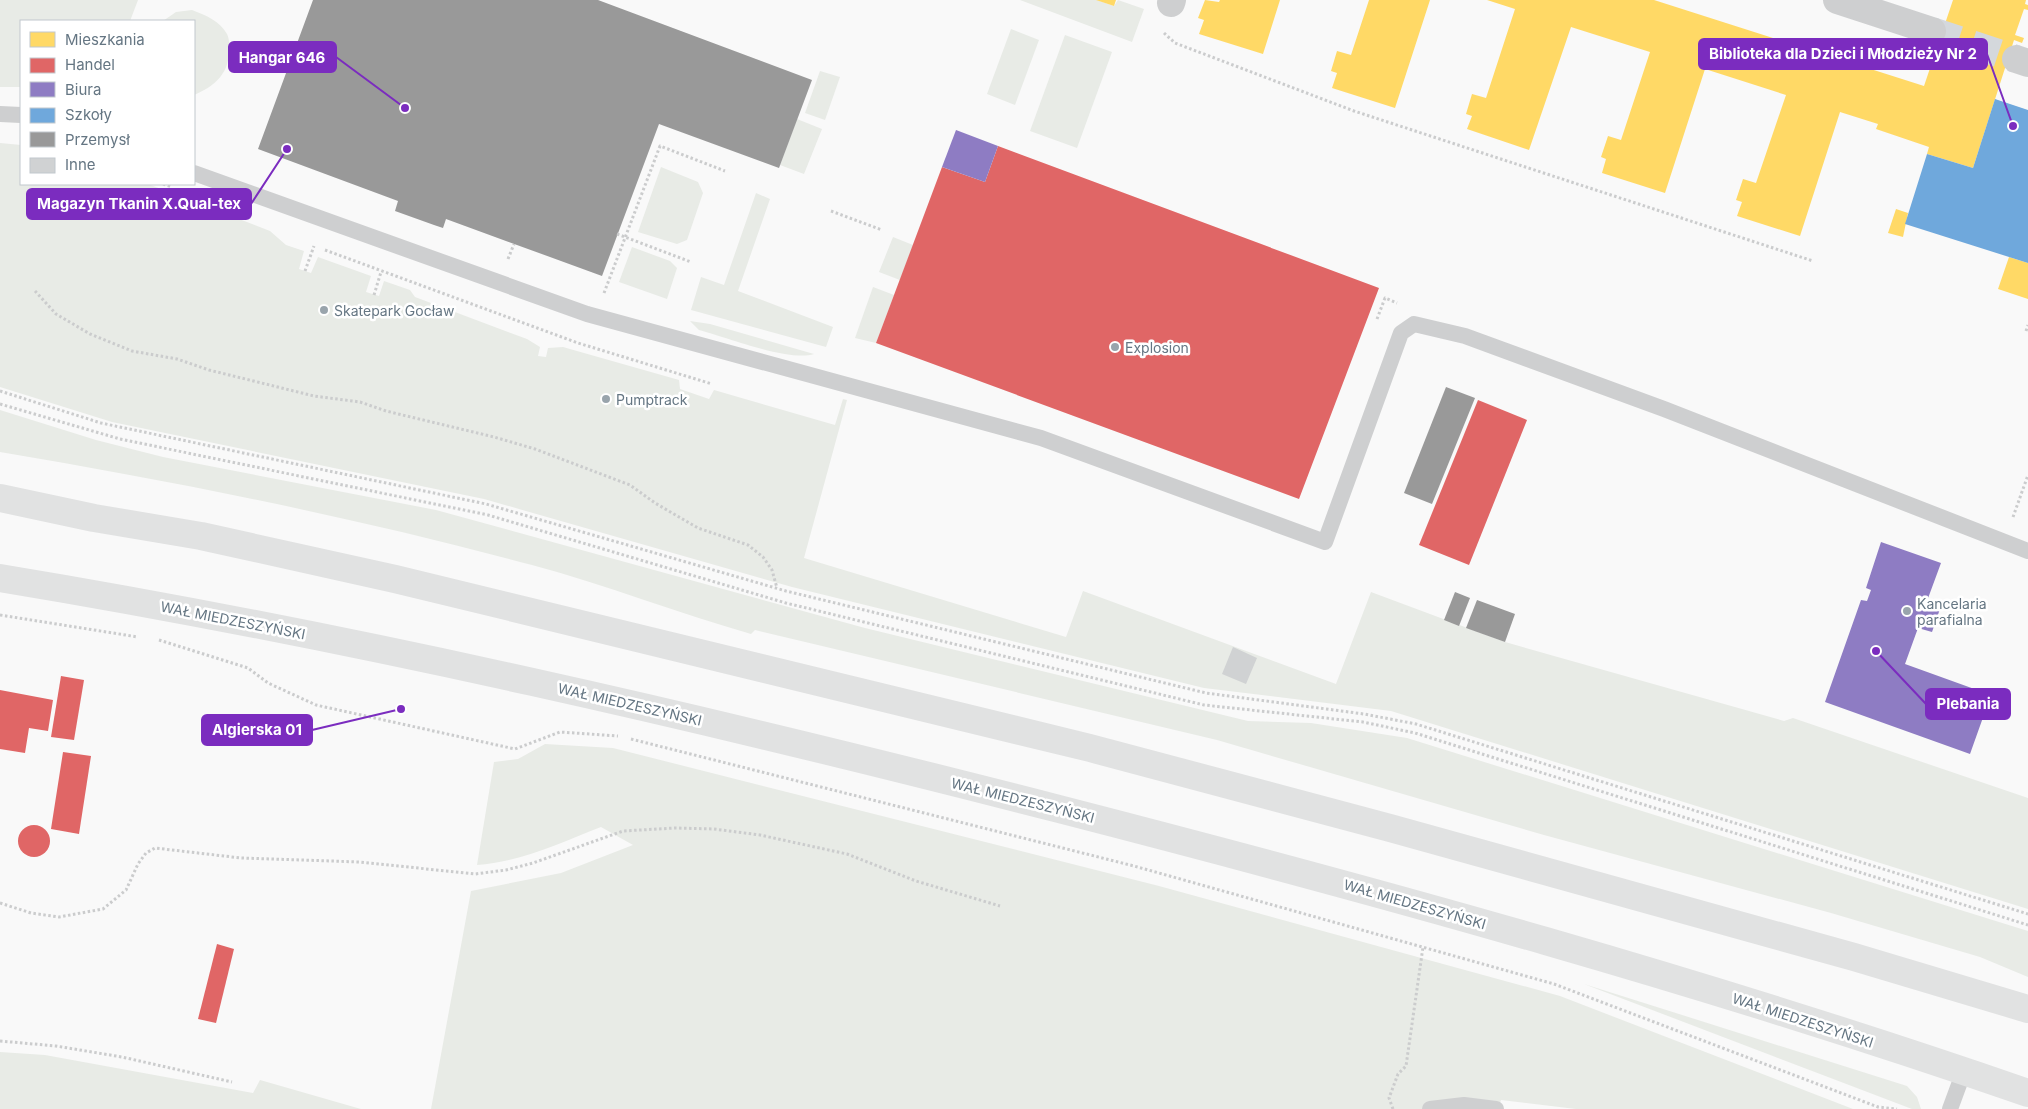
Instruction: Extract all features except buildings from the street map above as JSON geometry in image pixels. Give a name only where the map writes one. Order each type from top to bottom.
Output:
[{"type":"main road","points":[[3,497],[94,518],[201,536],[395,579],[1090,748],[1463,848],[1854,957],[2028,1009]]},
{"type":"main road","name":"WAŁ MIEDZESZYŃSKI","points":[[0,578],[214,616],[507,676],[919,773],[1418,904],[1612,960],[2028,1093]]},
{"type":"street","points":[[1837,0],[1932,31]]},
{"type":"lane","points":[[0,114],[20,115]]},
{"type":"lane","points":[[195,172],[587,314],[1041,438],[1325,542],[1400,333],[1414,324],[1465,336],[1654,405],[2028,551]]},
{"type":"lane","points":[[1950,1109],[1964,1071]]},
{"type":"lane","points":[[1430,1109],[1438,1106],[1464,1105],[1496,1109]]},
{"type":"path","points":[[1171,2],[1162,28],[1167,38],[1175,43],[1354,111],[1813,260]]},
{"type":"path","points":[[601,300],[660,146],[725,171]]},
{"type":"path","points":[[831,211],[882,230]]},
{"type":"path","points":[[617,234],[691,262]]},
{"type":"path","points":[[506,264],[514,244]]},
{"type":"path","points":[[305,271],[314,246]]},
{"type":"path","points":[[374,294],[381,272]]},
{"type":"path","points":[[34,291],[56,314],[90,334],[132,351],[177,359],[210,370],[314,396],[360,402],[386,411],[494,437],[535,449],[630,485],[655,503],[698,528],[748,545],[763,557],[772,570],[778,589]]},
{"type":"path","points":[[1375,326],[1385,298],[1395,302]]},
{"type":"path","points":[[2026,331],[2028,325]]},
{"type":"path","points":[[0,391],[101,423],[486,504],[778,589],[1206,693],[1364,714],[1416,724],[2028,914]]},
{"type":"path","points":[[0,404],[120,439],[488,515],[786,603],[1204,705],[1363,722],[1415,733],[2028,925]]},
{"type":"path","points":[[2003,541],[2028,475]]},
{"type":"path","points":[[0,615],[146,638]]},
{"type":"path","points":[[156,640],[248,668],[268,683],[316,705],[515,749],[560,732],[617,736],[1134,866],[1554,984],[1879,1108],[1897,1109]]},
{"type":"path","points":[[0,903],[31,913],[59,917],[103,909],[126,890],[138,864],[146,853],[155,848],[241,858],[360,862],[475,874],[506,870],[533,863],[623,831],[675,828],[760,835],[847,854],[916,880],[1000,906]]},
{"type":"path","points":[[1394,1109],[1389,1098],[1398,1074],[1406,1066],[1423,947]]},
{"type":"path","points":[[0,1041],[56,1046],[122,1057],[232,1082]]},
{"type":"shaded area","points":[[0,0],[138,0],[130,20],[20,20],[20,87],[0,87]]},
{"type":"shaded area","points":[[1020,0],[1097,0],[1114,6],[1118,0],[1144,9],[1132,42]]},
{"type":"shaded area","points":[[192,10],[207,16],[224,29],[229,39],[226,68],[213,84],[195,94],[195,20],[164,20],[176,12]]},
{"type":"shaded area","points":[[1011,29],[1039,40],[1015,105],[987,94]]},
{"type":"shaded area","points":[[1065,35],[1112,52],[1077,148],[1030,131]]},
{"type":"shaded area","points":[[820,71],[840,77],[825,120],[805,113]]},
{"type":"shaded area","points":[[797,119],[822,129],[804,174],[780,165]]},
{"type":"shaded area","points":[[0,143],[20,145],[20,185],[151,185],[270,231],[286,245],[304,251],[299,269],[311,273],[318,257],[371,276],[366,292],[379,296],[384,281],[410,290],[415,297],[527,339],[540,347],[538,356],[546,357],[548,348],[563,347],[679,380],[680,389],[709,399],[714,390],[835,425],[843,399],[847,400],[804,558],[1066,637],[1083,591],[1336,684],[1371,592],[1505,642],[1784,721],[1793,718],[2028,798],[2028,909],[1391,711],[1204,688],[792,587],[484,499],[112,422],[0,387]]},
{"type":"shaded area","points":[[661,167],[698,182],[703,193],[687,240],[677,244],[638,232]]},
{"type":"shaded area","points":[[756,193],[770,199],[738,291],[833,327],[826,347],[691,310],[701,277],[724,285]]},
{"type":"shaded area","points":[[893,237],[913,245],[900,280],[879,272]]},
{"type":"shaded area","points":[[632,247],[670,261],[677,268],[667,299],[619,282]]},
{"type":"shaded area","points":[[873,287],[894,295],[876,343],[855,338]]},
{"type":"shaded area","points":[[690,321],[710,324],[814,354],[803,356],[789,355],[757,348],[699,330]]},
{"type":"shaded area","points":[[0,410],[96,440],[163,457],[436,510],[865,628],[1248,721],[1311,723],[1407,738],[2028,931],[2028,977],[1980,957],[1831,913],[1544,835],[1217,740],[755,630],[751,634],[560,573],[400,532],[268,502],[0,452]]},
{"type":"shaded area","points":[[545,744],[613,748],[1159,886],[1560,996],[1853,1109],[1576,1109],[1501,1100],[1498,1109],[431,1109],[471,891],[561,873],[633,845],[601,827],[524,856],[477,865],[494,762],[518,759]]},
{"type":"shaded area","points":[[1584,984],[1907,1086],[1917,1097],[1921,1109],[1912,1109]]},
{"type":"shaded area","points":[[0,1052],[45,1055],[253,1093],[260,1080],[361,1109],[0,1109]]},
{"type":"tunnel","points":[[1932,31],[2016,59]]},
{"type":"place","name":"Hangar 646","points":[[405,108]]},
{"type":"place","name":"Biblioteka dla Dzieci i Młodzieży Nr 2","points":[[2013,126]]},
{"type":"place","name":"Magazyn Tkanin X.Qual-tex","points":[[287,149]]},
{"type":"place","name":"Skatepark Gocław","points":[[324,310]]},
{"type":"place","name":"Explosion","points":[[1115,347]]},
{"type":"place","name":"Pumptrack","points":[[606,399]]},
{"type":"place","name":"Kancelaria parafialna","points":[[1907,611]]},
{"type":"place","name":"Plebania","points":[[1876,651]]},
{"type":"place","name":"Algierska 01","points":[[401,709]]}]
